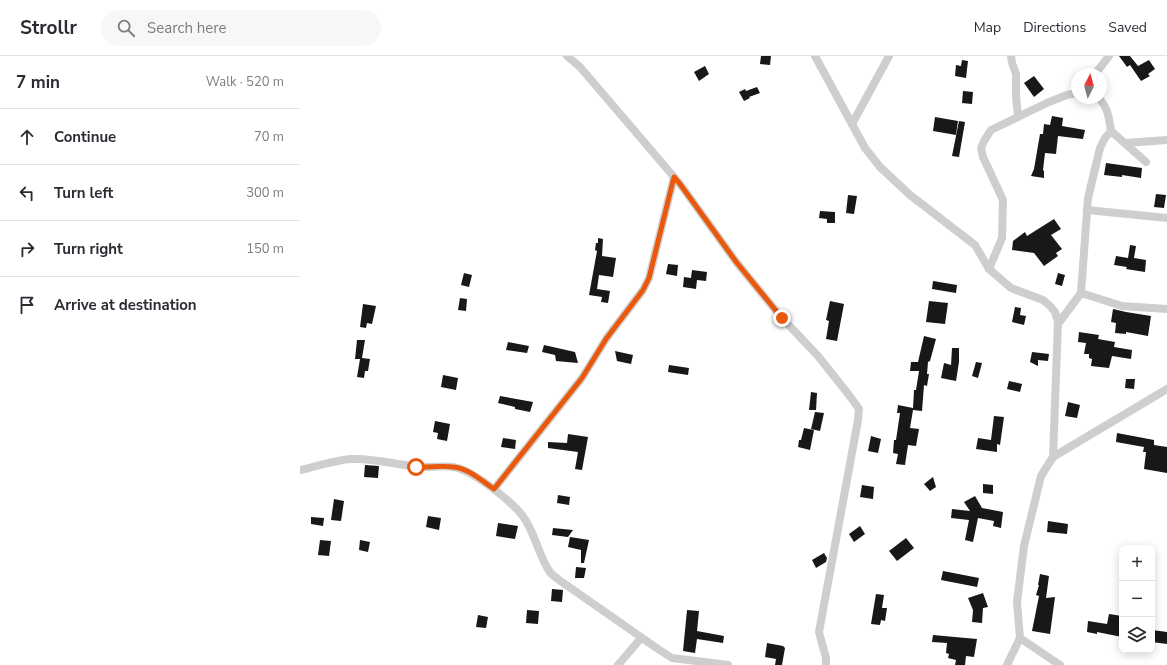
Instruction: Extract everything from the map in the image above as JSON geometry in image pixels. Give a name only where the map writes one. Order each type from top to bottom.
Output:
[{"type":"street","points":[[567,56],[580,67],[680,184],[737,263],[782,318],[818,356],[859,409],[819,632],[826,658],[826,665]]},
{"type":"street","points":[[815,56],[865,148],[880,167],[910,195],[975,245],[989,269],[1011,288],[1043,300],[1055,312],[1058,324],[1054,456]]},
{"type":"street","points":[[852,124],[889,56]]},
{"type":"street","points":[[1011,56],[1016,74],[1018,117]]},
{"type":"street","points":[[1100,68],[1109,56]]},
{"type":"street","points":[[989,269],[1002,238],[1003,200],[983,157],[981,148],[984,141],[991,130],[1049,102],[1071,94]]},
{"type":"street","points":[[1105,104],[1111,131],[1146,162]]},
{"type":"street","points":[[1058,324],[1080,293],[1088,198],[1100,148],[1111,131]]},
{"type":"street","points":[[1126,143],[1167,140]]},
{"type":"street","points":[[494,489],[582,378],[606,339],[643,290],[649,278],[674,177]]},
{"type":"street","points":[[1087,210],[1167,218]]},
{"type":"street","points":[[1080,293],[1122,306],[1167,309]]},
{"type":"street","points":[[1008,665],[1020,638],[1017,602],[1024,546],[1040,476],[1054,456],[1167,389]]},
{"type":"street","points":[[300,470],[355,459],[375,460],[426,468],[439,466],[455,467],[470,472],[494,489],[522,514],[533,532],[547,568],[552,574],[641,638],[672,658],[679,665]]},
{"type":"street","points":[[618,665],[641,638]]},
{"type":"street","points":[[1020,638],[1060,665]]},
{"type":"street","points":[[672,658],[728,665]]},
{"type":"building","points":[[761,56],[771,56],[770,65],[760,64]]},
{"type":"building","points":[[1119,56],[1130,56],[1138,66],[1149,60],[1155,69],[1148,74],[1150,76],[1141,81],[1130,65],[1127,67]]},
{"type":"building","points":[[962,60],[968,61],[966,78],[955,76],[956,65],[961,66]]},
{"type":"building","points":[[705,66],[709,74],[699,81],[694,72]]},
{"type":"building","points":[[1034,76],[1044,89],[1034,97],[1024,83]]},
{"type":"building","points":[[757,87],[760,93],[749,97],[750,98],[744,101],[739,92],[745,89],[746,91]]},
{"type":"building","points":[[963,91],[973,92],[972,104],[962,103]]},
{"type":"building","points":[[1052,116],[1063,118],[1062,126],[1085,130],[1083,139],[1058,136],[1056,154],[1045,153],[1043,170],[1044,178],[1031,176],[1034,169],[1040,134],[1043,134],[1044,124],[1050,125]]},
{"type":"building","points":[[935,117],[958,121],[956,135],[933,131]]},
{"type":"building","points":[[959,121],[965,122],[959,157],[952,156]]},
{"type":"building","points":[[1106,163],[1142,168],[1141,178],[1122,175],[1122,177],[1104,175]]},
{"type":"building","points":[[1156,194],[1166,195],[1164,208],[1154,207]]},
{"type":"building","points":[[848,195],[857,196],[854,214],[846,213]]},
{"type":"building","points":[[820,211],[835,212],[835,223],[827,223],[827,219],[819,218]]},
{"type":"building","points":[[1054,219],[1061,229],[1051,235],[1062,249],[1056,253],[1058,256],[1044,266],[1034,253],[1012,250],[1013,241],[1025,232],[1027,236]]},
{"type":"building","points":[[598,238],[603,239],[602,256],[616,258],[613,277],[599,275],[597,289],[610,291],[608,303],[601,302],[602,297],[589,295]]},
{"type":"building","points":[[1130,245],[1136,246],[1134,258],[1146,260],[1145,272],[1126,269],[1127,267],[1114,265],[1116,256],[1128,258]]},
{"type":"building","points":[[668,264],[678,265],[677,276],[666,274]]},
{"type":"building","points":[[692,270],[707,272],[706,281],[697,280],[696,289],[683,287],[684,277],[691,278]]},
{"type":"building","points":[[464,273],[472,275],[469,287],[461,285]]},
{"type":"building","points":[[1058,273],[1065,275],[1062,286],[1055,284]]},
{"type":"building","points":[[933,281],[957,285],[956,293],[932,289]]},
{"type":"building","points":[[460,298],[467,299],[466,311],[458,310]]},
{"type":"building","points":[[830,301],[844,304],[837,341],[826,339],[829,321],[826,320]]},
{"type":"building","points":[[929,301],[948,303],[945,324],[926,322]]},
{"type":"building","points":[[363,304],[376,306],[372,324],[367,323],[366,328],[360,327]]},
{"type":"building","points":[[1015,307],[1021,308],[1020,315],[1026,316],[1024,325],[1012,322]]},
{"type":"building","points":[[1113,309],[1151,316],[1148,336],[1126,332],[1126,334],[1115,333],[1116,323],[1111,322]]},
{"type":"building","points":[[1079,332],[1099,335],[1098,339],[1115,342],[1114,347],[1132,350],[1131,359],[1112,356],[1109,368],[1091,366],[1092,359],[1089,358],[1089,354],[1084,354],[1086,343],[1078,342]]},
{"type":"building","points":[[924,336],[936,339],[930,361],[928,362],[927,374],[929,374],[927,386],[924,385],[922,411],[913,410],[910,428],[919,429],[916,446],[908,445],[905,465],[896,464],[898,454],[893,453],[894,440],[896,440],[900,413],[897,413],[898,405],[913,408],[914,390],[916,390],[919,371],[910,371],[911,362],[918,362]]},
{"type":"building","points":[[357,340],[365,340],[362,358],[370,359],[368,371],[365,371],[364,378],[357,377],[360,359],[355,359]]},
{"type":"building","points":[[508,342],[529,346],[527,353],[506,350]]},
{"type":"building","points":[[544,345],[575,352],[578,363],[556,361],[555,355],[542,352]]},
{"type":"building","points":[[952,348],[959,348],[959,362],[956,381],[941,378],[944,363],[951,365]]},
{"type":"building","points":[[615,351],[633,355],[631,364],[617,361]]},
{"type":"building","points":[[1032,352],[1049,354],[1048,361],[1038,360],[1038,366],[1030,362]]},
{"type":"building","points":[[976,362],[982,363],[978,378],[972,376]]},
{"type":"building","points":[[669,365],[689,368],[688,375],[668,372]]},
{"type":"building","points":[[443,375],[458,378],[456,390],[441,387]]},
{"type":"building","points":[[1126,379],[1135,379],[1134,389],[1125,388]]},
{"type":"building","points":[[1009,381],[1022,384],[1020,392],[1007,389]]},
{"type":"building","points":[[811,392],[817,393],[816,410],[809,410]]},
{"type":"building","points":[[500,396],[533,402],[530,412],[498,403]]},
{"type":"building","points":[[1068,402],[1080,405],[1077,418],[1065,416]]},
{"type":"building","points":[[815,412],[824,413],[820,431],[811,429]]},
{"type":"building","points":[[994,416],[1004,417],[1000,445],[997,444],[997,452],[976,449],[978,438],[991,440]]},
{"type":"building","points":[[435,421],[450,424],[447,441],[437,439],[438,433],[433,432]]},
{"type":"building","points":[[804,428],[814,430],[810,450],[798,447]]},
{"type":"building","points":[[1117,433],[1154,440],[1154,445],[1167,447],[1167,473],[1144,469],[1146,452],[1143,452],[1144,447],[1116,442]]},
{"type":"building","points":[[568,434],[588,437],[582,470],[575,469],[578,452],[548,448],[548,442],[567,443]]},
{"type":"building","points":[[871,436],[881,439],[878,453],[868,451]]},
{"type":"building","points":[[503,438],[516,440],[515,449],[501,447]]},
{"type":"building","points":[[365,465],[379,466],[378,478],[364,477]]},
{"type":"building","points":[[933,477],[936,487],[930,491],[924,484]]},
{"type":"building","points":[[983,484],[993,485],[993,494],[983,493]]},
{"type":"building","points":[[862,485],[874,487],[873,499],[860,497]]},
{"type":"building","points":[[558,495],[570,497],[569,505],[557,503]]},
{"type":"building","points":[[975,496],[982,508],[1003,512],[1001,528],[993,526],[994,521],[978,518],[973,542],[965,540],[969,520],[951,518],[952,509],[970,511],[964,502]]},
{"type":"building","points":[[334,499],[344,501],[341,521],[331,520]]},
{"type":"building","points":[[428,516],[441,518],[439,530],[426,527]]},
{"type":"building","points":[[311,517],[324,518],[323,526],[311,524]]},
{"type":"building","points":[[1048,521],[1068,524],[1067,534],[1047,532]]},
{"type":"building","points":[[498,523],[518,526],[515,539],[496,536]]},
{"type":"building","points":[[860,526],[865,534],[854,542],[849,534]]},
{"type":"building","points":[[553,528],[573,530],[568,537],[552,535]]},
{"type":"building","points":[[570,537],[589,540],[584,563],[581,563],[581,550],[568,547]]},
{"type":"building","points":[[906,538],[914,548],[897,561],[889,551]]},
{"type":"building","points":[[320,540],[331,541],[329,556],[318,555]]},
{"type":"building","points":[[360,540],[370,542],[368,552],[359,550]]},
{"type":"building","points":[[824,553],[827,558],[826,562],[816,568],[812,560]]},
{"type":"building","points":[[576,567],[586,568],[584,578],[575,578]]},
{"type":"building","points":[[943,571],[979,578],[977,587],[941,580]]},
{"type":"building","points":[[1040,574],[1049,576],[1046,598],[1055,597],[1050,634],[1032,631],[1039,596],[1036,595]]},
{"type":"building","points":[[552,589],[563,590],[562,602],[551,601]]},
{"type":"building","points":[[983,593],[988,607],[983,608],[982,623],[972,622],[973,610],[968,598]]},
{"type":"building","points":[[876,594],[884,595],[882,608],[887,608],[885,621],[881,620],[880,625],[871,624]]},
{"type":"building","points":[[527,610],[539,611],[538,624],[526,623]]},
{"type":"building","points":[[687,610],[699,611],[697,631],[724,636],[723,643],[697,639],[695,653],[683,651]]},
{"type":"building","points":[[1109,614],[1119,616],[1119,636],[1097,632],[1097,634],[1087,632],[1088,621],[1107,624]]},
{"type":"building","points":[[478,615],[488,617],[486,628],[476,627]]},
{"type":"building","points":[[1155,630],[1167,632],[1167,644],[1155,642]]},
{"type":"building","points":[[933,635],[977,639],[974,657],[966,656],[965,665],[955,665],[956,660],[948,658],[949,654],[946,653],[947,643],[932,642]]},
{"type":"building","points":[[767,643],[783,646],[785,648],[782,665],[775,665],[776,659],[765,657]]},
{"type":"route","points":[[416,467],[455,467],[470,472],[494,489],[582,378],[606,339],[643,290],[649,278],[674,177],[737,263],[782,318]]}]
